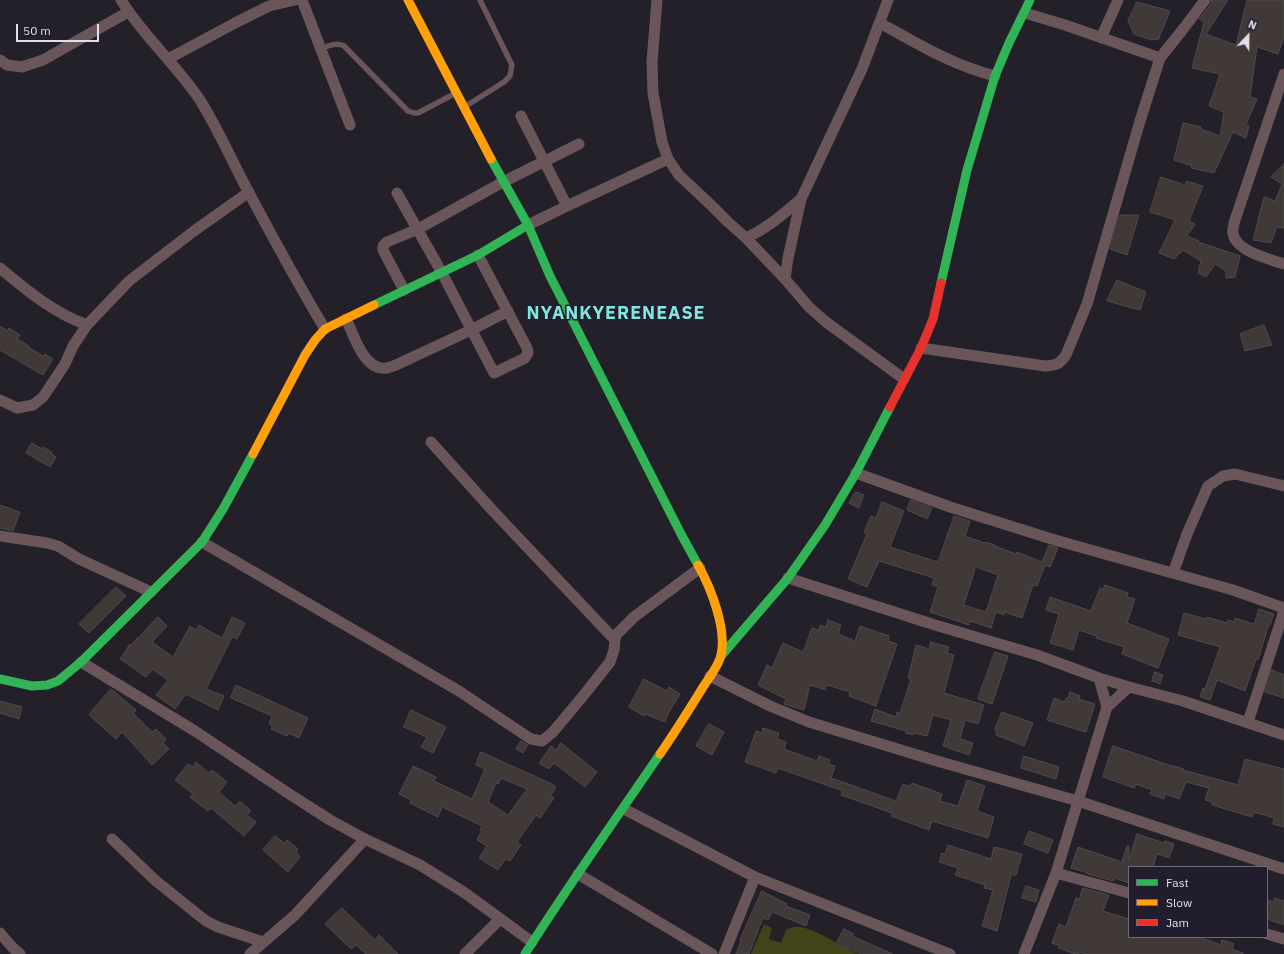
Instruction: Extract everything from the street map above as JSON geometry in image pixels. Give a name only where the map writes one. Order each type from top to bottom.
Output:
[{"type":"street","points":[[121,0],[128,12],[168,59],[199,99],[325,330]]},
{"type":"street","points":[[168,59],[235,23],[267,3],[295,0]]},
{"type":"street","points":[[302,0],[350,126]]},
{"type":"street","points":[[408,0],[503,182],[528,226],[550,276],[681,534],[700,568],[711,592],[720,621],[722,643],[721,656]]},
{"type":"street","points":[[657,0],[652,62],[653,93],[662,142],[668,159],[679,175],[746,238],[809,307],[826,322],[904,379]]},
{"type":"street","points":[[785,279],[801,199],[862,69],[888,0]]},
{"type":"street","points":[[524,954],[681,723],[721,656],[788,578],[825,525],[856,473],[921,348],[933,319],[967,170],[995,76],[1030,0]]},
{"type":"street","points":[[1101,38],[1118,0]]},
{"type":"street","points":[[921,348],[1045,366],[1058,364],[1061,362],[1066,355],[1087,304],[1136,134],[1160,58],[1205,0]]},
{"type":"street","points":[[0,60],[7,65],[22,67],[43,60],[128,12]]},
{"type":"street","points":[[1024,13],[1065,25],[1160,58]]},
{"type":"street","points":[[880,23],[947,59],[974,70],[995,76]]},
{"type":"street","points":[[1284,74],[1232,233],[1236,241],[1243,248],[1284,264]]},
{"type":"street","points":[[521,116],[567,206]]},
{"type":"street","points":[[404,290],[383,250],[383,246],[387,242],[418,229],[503,182],[579,144]]},
{"type":"street","points":[[0,680],[32,686],[47,685],[58,681],[81,662],[202,542],[223,509],[260,444],[305,355],[315,340],[325,330],[404,290],[442,273],[567,206],[668,159]]},
{"type":"street","points":[[0,400],[17,408],[33,405],[44,397],[65,364],[73,346],[87,325],[129,281],[194,231],[249,192]]},
{"type":"street","points":[[397,193],[442,273],[494,373],[525,358],[528,353],[527,348],[478,254]]},
{"type":"street","points":[[746,238],[762,230],[801,199]]},
{"type":"street","points":[[0,268],[31,294],[72,320],[87,325]]},
{"type":"street","points":[[346,319],[364,357],[371,364],[386,368],[396,365],[471,330],[508,311]]},
{"type":"street","points":[[431,442],[614,640]]},
{"type":"street","points":[[856,473],[950,507],[1055,540],[1233,590],[1284,609],[1248,722]]},
{"type":"street","points":[[1173,573],[1187,534],[1208,486],[1223,476],[1235,474],[1284,486]]},
{"type":"street","points":[[0,536],[58,546],[79,558],[151,592]]},
{"type":"street","points":[[202,542],[459,691],[531,739],[542,741],[553,732],[610,662],[614,650],[614,640],[616,635],[634,617],[700,568]]},
{"type":"street","points":[[788,578],[935,625],[1037,655],[1099,678],[1183,701],[1284,735]]},
{"type":"street","points":[[81,662],[195,731],[330,820],[365,839],[420,865],[465,893],[532,942]]},
{"type":"street","points":[[710,676],[770,706],[809,722],[937,761],[1078,801],[1284,869]]},
{"type":"street","points":[[1099,678],[1108,707]]},
{"type":"street","points":[[1024,954],[1056,873],[1108,707],[1129,687]]},
{"type":"street","points":[[624,809],[755,877],[950,954]]},
{"type":"street","points":[[112,839],[156,881],[206,921],[218,928],[263,942]]},
{"type":"street","points":[[250,954],[295,915],[365,839]]},
{"type":"street","points":[[1056,873],[1128,893]]},
{"type":"street","points":[[578,874],[712,954]]},
{"type":"street","points":[[724,954],[755,877]]},
{"type":"street","points":[[465,954],[500,920]]},
{"type":"street","points":[[0,933],[20,954]]},
{"type":"street","points":[[1268,934],[1284,939]]},
{"type":"lane","points":[[464,107],[504,82],[510,76],[512,65],[480,0]]},
{"type":"lane","points":[[320,49],[335,44],[344,46],[408,111],[414,113],[456,92]]},
{"type":"shaded area","points":[[764,924],[772,928],[769,939],[781,943],[786,930],[794,927],[801,927],[809,929],[858,954],[751,954]]},
{"type":"building","points":[[1212,0],[1228,0],[1206,34],[1236,45],[1247,0],[1284,0],[1284,37],[1278,54],[1257,47],[1250,97],[1257,99],[1246,124],[1249,126],[1246,138],[1233,132],[1214,173],[1191,168],[1192,166],[1174,160],[1183,123],[1201,127],[1201,129],[1220,136],[1224,112],[1209,106],[1220,74],[1192,68],[1204,22],[1199,19],[1211,4]]},
{"type":"building","points":[[1137,2],[1170,11],[1158,40],[1148,39],[1134,34],[1128,21]]},
{"type":"building","points":[[1284,164],[1284,228],[1277,227],[1271,243],[1253,240],[1264,197],[1275,201],[1282,184],[1271,177]]},
{"type":"building","points":[[1161,177],[1185,185],[1187,181],[1203,186],[1189,221],[1195,224],[1187,236],[1199,241],[1198,242],[1240,256],[1235,277],[1226,278],[1226,271],[1215,264],[1206,277],[1198,273],[1201,261],[1183,250],[1174,259],[1159,253],[1175,220],[1150,212]]},
{"type":"building","points":[[1120,215],[1139,215],[1127,255],[1110,249]]},
{"type":"building","points":[[1117,280],[1146,292],[1140,310],[1107,301]]},
{"type":"building","points":[[1264,325],[1272,345],[1245,351],[1240,334]]},
{"type":"building","points":[[0,326],[8,331],[9,328],[20,335],[17,339],[29,346],[28,347],[43,356],[45,354],[53,359],[43,375],[0,350]]},
{"type":"building","points":[[32,443],[42,449],[43,447],[52,452],[51,454],[56,457],[50,467],[26,453]]},
{"type":"building","points":[[856,492],[864,495],[859,508],[849,503]]},
{"type":"building","points":[[911,500],[932,508],[927,519],[907,510]]},
{"type":"building","points":[[882,502],[904,511],[890,547],[938,562],[954,516],[970,521],[965,536],[995,545],[1016,554],[1017,552],[1042,562],[1049,545],[1058,548],[1050,567],[1045,565],[1037,586],[1033,585],[1022,618],[1005,612],[1004,615],[996,612],[991,628],[970,621],[969,625],[930,612],[938,587],[932,585],[934,578],[879,561],[867,587],[848,579],[867,534],[864,532],[871,516],[876,518]],"holes":[[[976,567],[998,575],[986,612],[964,605]]]},
{"type":"building","points":[[0,505],[20,512],[13,531],[0,528]]},
{"type":"building","points":[[1105,585],[1128,593],[1127,597],[1135,599],[1127,623],[1169,639],[1158,668],[1122,654],[1124,647],[1096,638],[1097,636],[1079,630],[1073,650],[1050,643],[1059,614],[1046,610],[1050,597],[1091,611],[1100,588],[1103,590]]},
{"type":"building","points":[[116,587],[126,596],[89,633],[79,624]]},
{"type":"building","points":[[1259,609],[1274,614],[1270,625],[1269,624],[1258,660],[1256,659],[1245,691],[1217,680],[1210,700],[1200,697],[1203,688],[1205,689],[1220,647],[1178,635],[1184,613],[1206,619],[1207,617],[1227,623],[1228,620],[1234,622],[1235,618],[1254,624]]},
{"type":"building","points":[[158,617],[167,626],[152,642],[173,657],[190,626],[196,630],[199,625],[222,638],[232,617],[245,623],[237,639],[232,637],[206,689],[224,696],[218,710],[186,694],[175,709],[156,695],[168,680],[152,669],[146,677],[120,659],[130,644],[132,645]]},
{"type":"building","points":[[828,620],[841,625],[838,634],[855,641],[860,626],[889,636],[888,641],[897,644],[876,706],[849,696],[850,692],[827,685],[825,690],[810,685],[804,710],[784,704],[786,699],[758,685],[767,665],[772,668],[783,643],[803,652],[812,628],[819,630],[820,625],[826,627]]},
{"type":"building","points":[[931,642],[949,647],[947,653],[954,655],[944,693],[984,705],[978,724],[965,720],[960,739],[973,743],[969,755],[943,746],[951,720],[933,715],[927,736],[914,733],[913,735],[905,733],[906,731],[871,721],[875,709],[896,717],[897,712],[900,713],[911,679],[908,678],[916,645],[929,649]]},
{"type":"building","points":[[995,652],[1008,656],[992,704],[978,699]]},
{"type":"building","points":[[1272,670],[1284,675],[1284,698],[1265,692]]},
{"type":"building","points":[[1155,672],[1163,675],[1160,684],[1152,681]]},
{"type":"building","points":[[644,679],[667,691],[669,687],[680,694],[665,722],[645,714],[644,716],[629,707]]},
{"type":"building","points":[[236,685],[308,718],[299,738],[289,733],[287,736],[271,729],[273,726],[269,724],[272,716],[231,698]]},
{"type":"building","points":[[111,689],[136,710],[133,713],[152,732],[156,729],[166,739],[163,743],[169,749],[152,765],[122,732],[116,739],[89,715]]},
{"type":"building","points":[[1070,692],[1080,696],[1079,699],[1095,704],[1086,732],[1047,720],[1054,698],[1065,702]]},
{"type":"building","points":[[0,701],[22,707],[19,719],[0,713]]},
{"type":"building","points":[[411,710],[446,727],[433,753],[421,747],[427,737],[404,727]]},
{"type":"building","points":[[1002,712],[1033,723],[1024,746],[996,735],[997,731],[995,730]]},
{"type":"building","points":[[709,724],[724,732],[712,755],[696,746]]},
{"type":"building","points":[[763,728],[779,733],[777,739],[786,742],[784,749],[817,761],[819,756],[830,760],[828,764],[835,766],[831,778],[896,801],[903,784],[910,787],[912,783],[942,794],[940,801],[958,806],[967,780],[985,786],[977,811],[994,817],[988,838],[932,821],[929,830],[891,816],[892,813],[841,795],[843,791],[778,768],[776,773],[745,762],[756,731],[762,733]]},
{"type":"building","points":[[521,741],[528,745],[523,753],[516,749]]},
{"type":"building","points":[[561,743],[597,772],[585,787],[554,763],[549,769],[539,763],[551,746],[556,750]]},
{"type":"building","points":[[1113,746],[1184,769],[1183,770],[1238,785],[1245,759],[1284,769],[1284,827],[1273,824],[1274,818],[1254,812],[1252,817],[1212,805],[1212,802],[1205,800],[1209,788],[1186,782],[1179,799],[1165,794],[1164,799],[1150,794],[1152,790],[1136,784],[1134,788],[1103,777]]},
{"type":"building","points":[[481,752],[556,787],[551,795],[554,798],[540,818],[536,815],[517,842],[521,845],[510,861],[505,859],[498,870],[479,858],[487,846],[477,840],[482,830],[480,829],[482,826],[442,807],[438,817],[410,803],[411,800],[399,794],[413,766],[436,777],[434,781],[472,799],[485,769],[476,765]],"holes":[[[501,778],[527,789],[508,815],[488,802],[496,783],[498,784]]]},
{"type":"building","points":[[1024,756],[1059,767],[1056,779],[1021,768]]},
{"type":"building","points":[[196,762],[209,773],[212,770],[227,782],[219,792],[235,806],[240,801],[251,811],[247,815],[256,822],[244,836],[211,808],[208,811],[190,797],[193,794],[175,780],[188,764],[193,767]]},
{"type":"building","points":[[1029,831],[1053,840],[1048,853],[1024,844]]},
{"type":"building","points":[[1137,834],[1164,843],[1165,841],[1174,844],[1169,858],[1157,854],[1153,866],[1128,866],[1128,883],[1114,878],[1113,881],[1071,868],[1078,847],[1122,862],[1127,846],[1129,846],[1129,860]]},
{"type":"building","points":[[275,836],[284,843],[287,840],[298,849],[296,852],[300,857],[288,872],[263,850]]},
{"type":"building","points":[[948,845],[991,859],[994,847],[1022,854],[1016,875],[1011,875],[997,931],[982,926],[993,890],[984,888],[985,885],[955,875],[958,868],[939,862],[942,853],[945,854]]},
{"type":"building","points":[[1026,886],[1039,890],[1036,902],[1022,898]]},
{"type":"building","points":[[1083,888],[1109,895],[1103,911],[1128,919],[1128,938],[1202,938],[1221,945],[1222,940],[1234,944],[1232,949],[1243,954],[1086,954],[1079,952],[1079,954],[1075,954],[1058,948],[1060,946],[1052,943],[1059,924],[1066,927],[1076,898],[1079,899]]},
{"type":"building","points":[[762,891],[787,904],[786,906],[810,915],[806,926],[772,912],[768,920],[763,918],[749,954],[736,954],[741,941],[740,940]]},
{"type":"building","points":[[1275,898],[1284,901],[1284,925],[1268,919],[1268,900],[1273,902]]},
{"type":"building","points":[[342,908],[375,940],[379,935],[398,954],[366,954],[356,945],[351,949],[325,924]]},
{"type":"building","points":[[844,929],[854,934],[852,936],[893,954],[862,954],[836,944]]},
{"type":"traffic: fast","points":[[941,283],[967,170],[995,76],[1030,0]]},
{"type":"traffic: fast","points":[[491,159],[528,225],[550,276],[698,565]]},
{"type":"traffic: fast","points":[[374,305],[478,255],[528,225]]},
{"type":"traffic: fast","points":[[721,656],[788,578],[825,525],[856,473],[890,407]]},
{"type":"traffic: fast","points":[[0,679],[32,686],[47,685],[58,681],[81,662],[202,542],[223,509],[253,454]]},
{"type":"traffic: fast","points":[[525,954],[660,754]]},
{"type":"traffic: slow","points":[[408,0],[491,159]]},
{"type":"traffic: slow","points":[[253,454],[305,355],[315,340],[325,329],[374,305]]},
{"type":"traffic: slow","points":[[660,754],[714,670],[721,655],[722,633],[717,609],[708,585],[698,565]]},
{"type":"traffic: jam","points":[[890,407],[921,348],[933,319],[941,283]]},
{"type":"district","name":"NYANKYERENEASE","points":[[616,314]]}]
